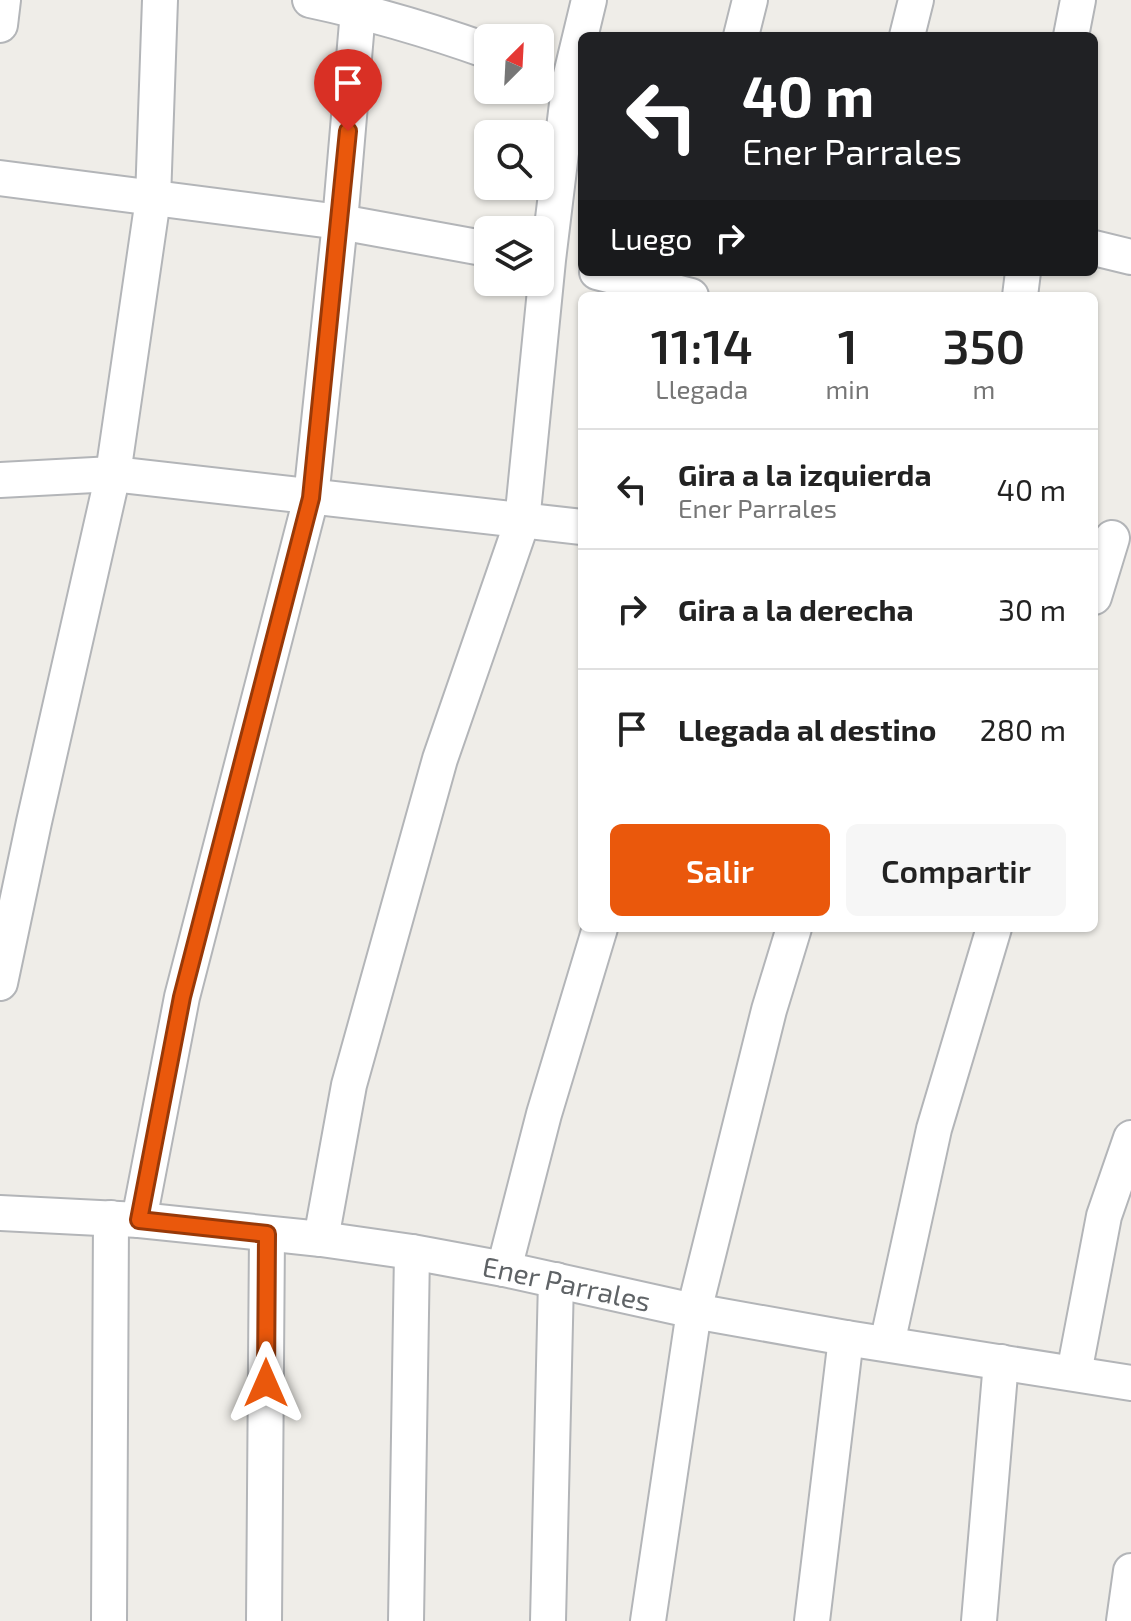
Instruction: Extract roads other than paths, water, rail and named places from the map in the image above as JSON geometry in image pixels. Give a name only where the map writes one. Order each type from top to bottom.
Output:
[{"type":"street","points":[[0,25],[3,0]]},
{"type":"street","points":[[0,983],[113,474],[153,199],[160,0]]},
{"type":"street","points":[[310,0],[358,11],[434,15],[474,42]]},
{"type":"street","points":[[579,32],[589,0]]},
{"type":"street","points":[[742,32],[750,0]]},
{"type":"street","points":[[908,32],[916,0]]},
{"type":"street","points":[[1072,32],[1078,0]]},
{"type":"street","points":[[109,1621],[125,1219],[311,498],[358,11]]},
{"type":"street","points":[[549,216],[564,77],[578,34]]},
{"type":"street","points":[[0,178],[340,222],[474,246]]},
{"type":"street","points":[[1098,249],[1131,257]]},
{"type":"street","points":[[554,261],[578,267]]},
{"type":"street","points":[[613,276],[675,292]]},
{"type":"street","points":[[321,1239],[349,1085],[440,759],[522,522],[541,296]]},
{"type":"street","points":[[0,480],[113,474],[578,527]]},
{"type":"street","points":[[1098,584],[1112,538]]},
{"type":"street","points":[[504,1269],[544,1114],[599,932]]},
{"type":"street","points":[[648,1621],[694,1311],[769,1010],[793,932]]},
{"type":"street","points":[[887,1344],[934,1129],[993,932]]},
{"type":"street","points":[[1074,1373],[1104,1216],[1131,1138]]},
{"type":"street","name":"Ener Parrales","points":[[0,1213],[125,1219],[321,1239],[412,1252],[694,1311],[1131,1383]]},
{"type":"street","points":[[264,1621],[267,1234]]},
{"type":"street","points":[[406,1621],[412,1252]]},
{"type":"street","points":[[548,1621],[556,1280]]},
{"type":"street","points":[[812,1621],[846,1338]]},
{"type":"street","points":[[979,1621],[1001,1362]]},
{"type":"street","points":[[1124,1621],[1131,1571]]}]
